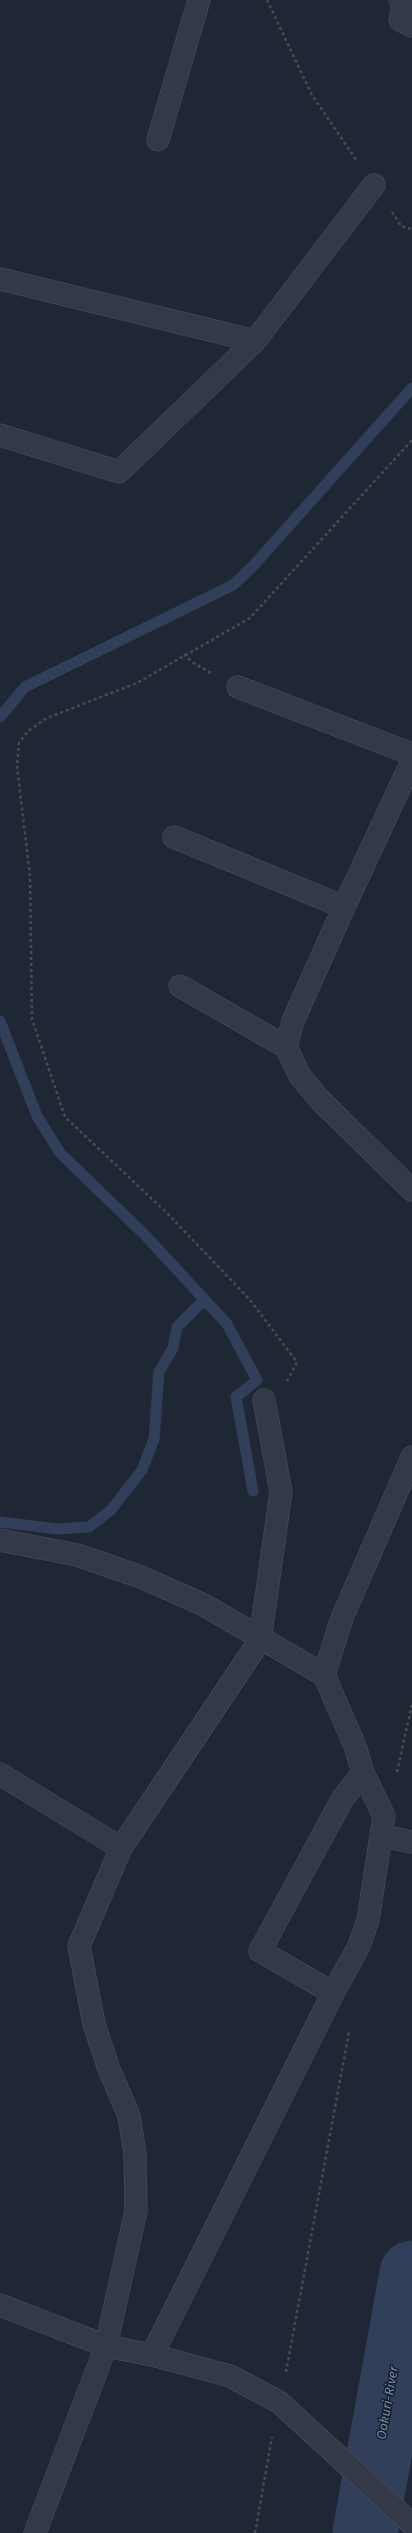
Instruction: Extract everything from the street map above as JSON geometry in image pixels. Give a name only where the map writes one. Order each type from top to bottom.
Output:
[{"type":"street","points":[[158,140],[199,0]]},
{"type":"street","points":[[400,0],[404,2],[400,20],[412,26]]},
{"type":"street","points":[[0,435],[119,472],[255,341],[374,185]]},
{"type":"street","points":[[0,279],[255,341]]},
{"type":"street","points":[[238,686],[412,754]]},
{"type":"street","points":[[286,1047],[293,1021],[412,761]]},
{"type":"street","points":[[174,837],[344,907]]},
{"type":"street","points":[[180,986],[286,1047],[300,1076],[320,1100],[412,1190]]},
{"type":"street","points":[[35,2533],[106,2346],[136,2210],[135,2153],[129,2116],[108,2069],[94,2024],[79,1946],[121,1848],[260,1640],[281,1492],[264,1400]]},
{"type":"street","points":[[324,1674],[342,1618],[412,1457]]},
{"type":"street","points":[[0,1540],[77,1555],[141,1577],[204,1605],[260,1640],[324,1674],[355,1746],[363,1773],[396,1839],[359,1946],[333,1993],[152,2355]]},
{"type":"street","points":[[333,1993],[260,1952],[343,1798],[363,1773]]},
{"type":"street","points":[[0,1774],[121,1848]]},
{"type":"street","points":[[0,2305],[106,2346],[152,2355],[230,2376],[279,2402],[412,2524]]},
{"type":"path","points":[[267,0],[312,95],[401,226],[412,229]]},
{"type":"path","points":[[264,1400],[285,1384],[297,1362],[250,1300],[168,1214],[65,1117],[32,1019],[30,876],[17,766],[19,743],[28,731],[47,718],[137,683],[250,618],[412,440]]},
{"type":"path","points":[[395,1780],[412,1704]]},
{"type":"path","points":[[285,2375],[350,2028]]},
{"type":"path","points":[[255,2533],[273,2431]]},
{"type":"waterway","points":[[0,717],[25,687],[233,585],[253,566],[412,388]]},
{"type":"waterway","points":[[0,1021],[37,1116],[60,1153],[145,1235],[227,1324],[257,1380],[236,1397],[253,1491]]},
{"type":"waterway","points":[[0,1522],[58,1529],[89,1527],[111,1510],[142,1470],[154,1439],[159,1372],[173,1348],[177,1327],[204,1300]]},
{"type":"waterway","name":"Ookuri-River","points":[[365,2533],[412,2273]]}]
